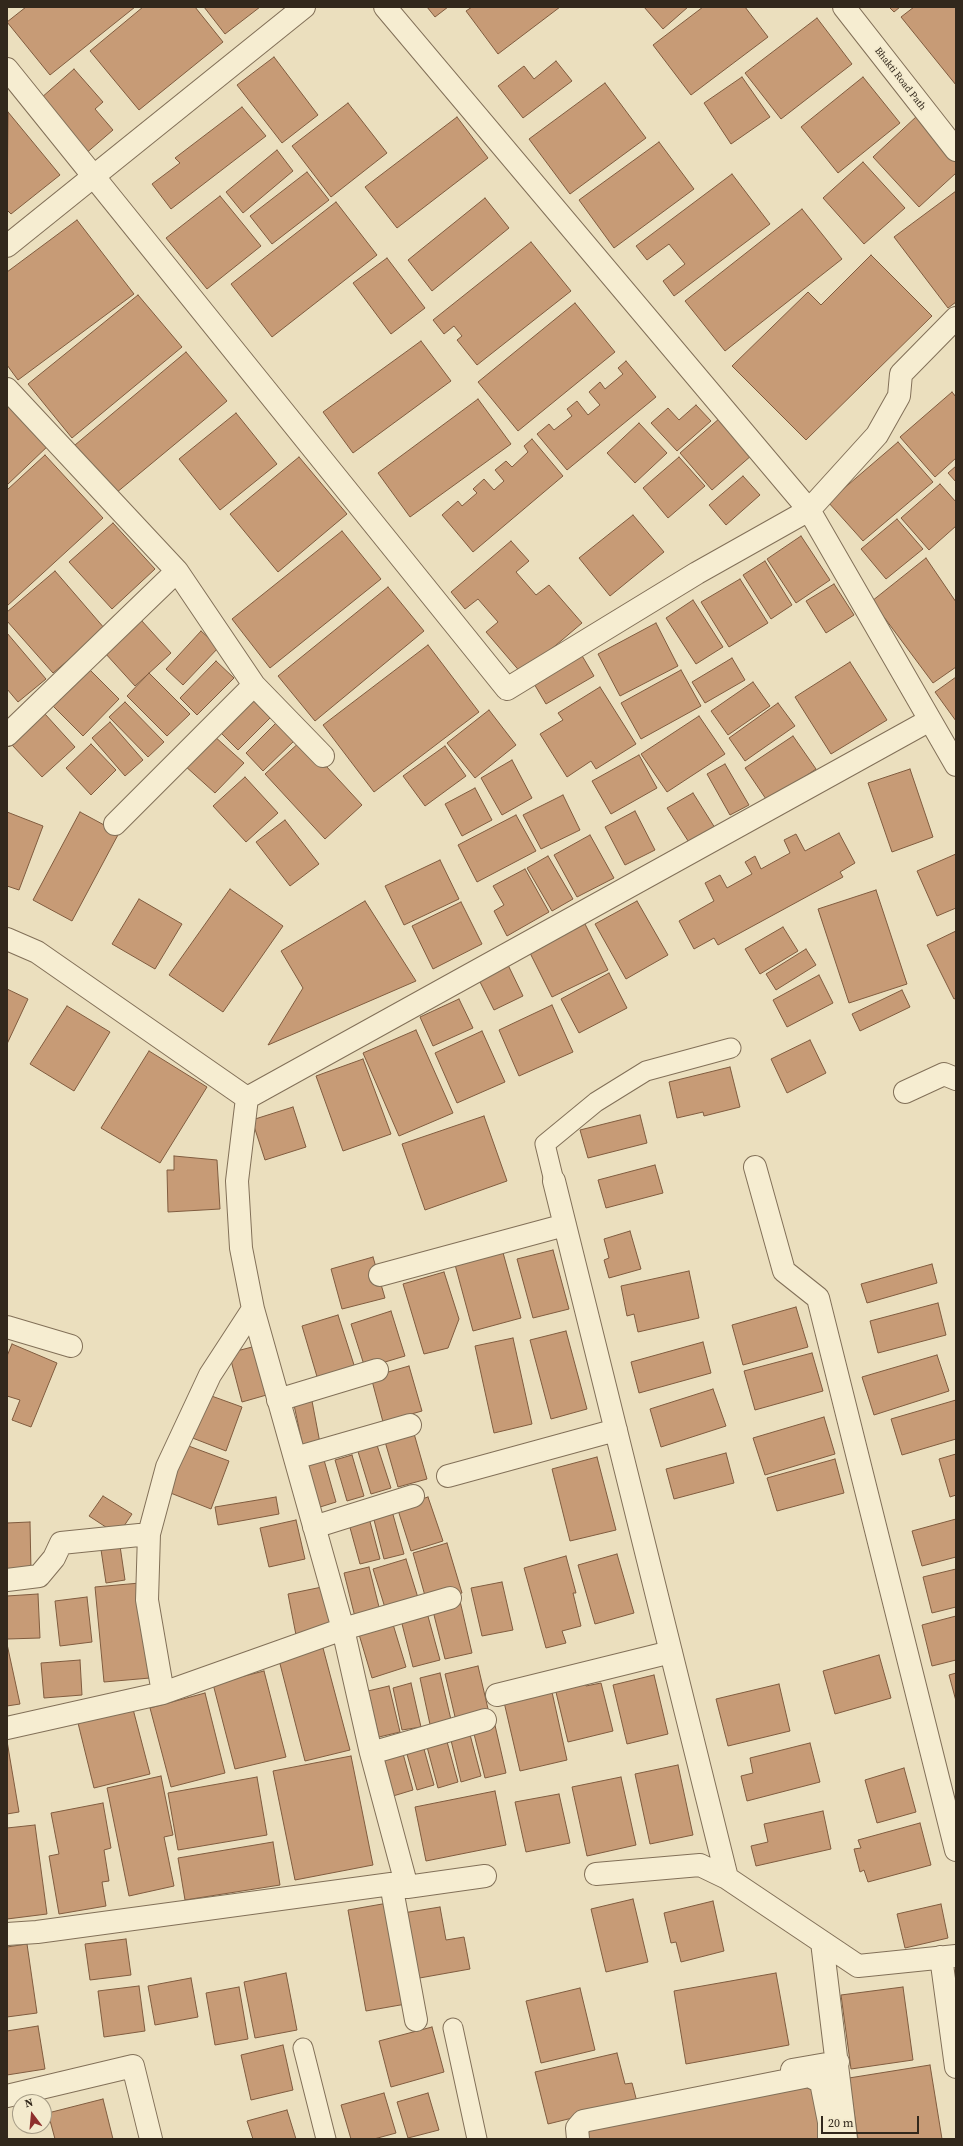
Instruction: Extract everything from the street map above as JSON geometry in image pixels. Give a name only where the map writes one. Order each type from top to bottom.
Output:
[{"type":"street","points":[[7,246],[94,178],[304,7]]},
{"type":"street","points":[[385,7],[809,510],[956,765]]},
{"type":"street","name":"Bhakti Road Path","points":[[844,7],[952,137]]},
{"type":"street","points":[[7,69],[507,689],[697,573],[809,510],[877,435],[899,396],[901,374],[956,318]]},
{"type":"street","points":[[7,389],[177,571],[254,685],[323,756]]},
{"type":"street","points":[[7,735],[177,571]]},
{"type":"street","points":[[115,824],[254,685]]},
{"type":"street","points":[[247,1098],[930,720]]},
{"type":"street","points":[[7,939],[37,952],[247,1098]]},
{"type":"street","points":[[905,1092],[944,1074],[956,1079]]},
{"type":"street","points":[[247,1098],[236,1181],[241,1248],[253,1309],[343,1629],[399,1885],[416,2020]]},
{"type":"street","points":[[755,1167],[784,1271],[818,1298],[956,1850]]},
{"type":"street","points":[[554,1181],[727,1878]]},
{"type":"street","points":[[380,1274],[565,1225]]},
{"type":"street","points":[[162,1694],[147,1600],[149,1534],[167,1467],[210,1375],[253,1309]]},
{"type":"street","points":[[7,1327],[70,1346]]},
{"type":"street","points":[[278,1400],[377,1370]]},
{"type":"street","points":[[295,1458],[410,1425]]},
{"type":"street","points":[[448,1476],[616,1430]]},
{"type":"street","points":[[314,1527],[413,1496]]},
{"type":"street","points":[[7,1580],[39,1576],[54,1558],[61,1543],[149,1534]]},
{"type":"street","points":[[7,1728],[162,1694],[343,1629],[450,1598]]},
{"type":"street","points":[[497,1695],[671,1652]]},
{"type":"street","points":[[371,1753],[485,1720]]},
{"type":"street","points":[[596,1874],[700,1864],[727,1878],[858,1966],[949,1957],[956,2067]]},
{"type":"street","points":[[7,1934],[37,1932],[399,1885],[485,1876]]},
{"type":"street","points":[[822,1942],[832,2072],[846,2139]]},
{"type":"street","points":[[7,2096],[132,2066],[151,2139]]},
{"type":"street","points":[[641,2096],[832,2072]]},
{"type":"street","points":[[578,2139],[577,2128],[583,2120],[832,2072]]},
{"type":"street","points":[[829,2139],[832,2072]]},
{"type":"lane","points":[[554,1181],[545,1144],[596,1102],[646,1071],[731,1048]]},
{"type":"lane","points":[[453,2028],[477,2139]]},
{"type":"lane","points":[[303,2048],[326,2139]]},
{"type":"building","points":[[26,7],[135,7],[50,75],[7,22]]},
{"type":"building","points":[[143,7],[195,7],[223,42],[139,110],[90,51]]},
{"type":"building","points":[[204,7],[260,7],[225,34]]},
{"type":"building","points":[[427,7],[448,7],[435,17]]},
{"type":"building","points":[[472,7],[560,7],[498,54],[466,11]]},
{"type":"building","points":[[644,7],[688,7],[663,29]]},
{"type":"building","points":[[703,7],[745,7],[768,37],[691,95],[653,45]]},
{"type":"building","points":[[889,7],[900,7],[894,12]]},
{"type":"building","points":[[914,7],[956,7],[956,85],[901,17]]},
{"type":"building","points":[[817,18],[852,64],[781,119],[745,73]]},
{"type":"building","points":[[274,57],[318,115],[282,143],[237,85]]},
{"type":"building","points":[[556,61],[572,81],[523,118],[498,86],[524,66],[534,79]]},
{"type":"building","points":[[74,69],[103,102],[95,109],[113,130],[84,155],[41,98]]},
{"type":"building","points":[[742,77],[770,117],[731,144],[704,103]]},
{"type":"building","points":[[863,77],[900,123],[838,173],[801,127]]},
{"type":"building","points":[[605,83],[646,138],[570,194],[529,139]]},
{"type":"building","points":[[348,103],[387,153],[331,197],[292,146]]},
{"type":"building","points":[[242,107],[266,136],[171,209],[152,184],[180,163],[175,158]]},
{"type":"building","points":[[8,112],[60,175],[11,214],[7,210]]},
{"type":"building","points":[[917,116],[956,158],[956,173],[919,207],[873,157]]},
{"type":"building","points":[[457,117],[488,158],[397,228],[365,187]]},
{"type":"building","points":[[659,142],[694,189],[614,248],[579,200]]},
{"type":"building","points":[[277,150],[293,171],[243,213],[226,192]]},
{"type":"building","points":[[863,162],[905,208],[864,244],[823,198]]},
{"type":"building","points":[[307,172],[329,200],[272,244],[250,216]]},
{"type":"building","points":[[732,174],[770,224],[674,296],[663,281],[685,264],[669,244],[647,260],[636,246]]},
{"type":"building","points":[[956,191],[956,302],[948,308],[894,237]]},
{"type":"building","points":[[220,196],[261,246],[207,289],[166,238]]},
{"type":"building","points":[[485,198],[509,228],[432,291],[408,260]]},
{"type":"building","points":[[336,202],[377,255],[272,337],[231,284]]},
{"type":"building","points":[[802,209],[842,259],[725,351],[685,301]]},
{"type":"building","points":[[77,220],[134,294],[18,380],[7,365],[7,272]]},
{"type":"building","points":[[531,242],[571,291],[477,365],[457,340],[462,336],[454,326],[444,334],[433,320]]},
{"type":"building","points":[[871,255],[932,316],[806,440],[732,366],[808,292],[821,305]]},
{"type":"building","points":[[387,258],[425,308],[391,334],[353,283]]},
{"type":"building","points":[[138,295],[182,347],[72,438],[28,384]]},
{"type":"building","points":[[575,303],[615,352],[518,431],[478,382]]},
{"type":"building","points":[[421,341],[451,381],[353,453],[323,412]]},
{"type":"building","points":[[186,352],[227,401],[116,493],[75,445]]},
{"type":"building","points":[[626,361],[656,397],[567,470],[537,434],[549,424],[554,430],[572,416],[567,409],[577,401],[588,415],[600,405],[589,392],[600,382],[605,389],[623,374],[618,368]]},
{"type":"building","points":[[952,392],[956,397],[956,458],[935,477],[900,437]]},
{"type":"building","points":[[7,397],[50,444],[7,485]]},
{"type":"building","points":[[478,399],[511,444],[410,517],[378,473]]},
{"type":"building","points":[[696,405],[711,421],[677,451],[651,423],[668,408],[679,420]]},
{"type":"building","points":[[236,413],[277,464],[220,510],[179,459]]},
{"type":"building","points":[[720,418],[752,455],[712,490],[680,453]]},
{"type":"building","points":[[639,423],[667,453],[635,483],[607,453]]},
{"type":"building","points":[[532,439],[563,476],[473,552],[442,515],[458,501],[462,506],[477,493],[473,489],[484,479],[494,490],[504,481],[495,470],[506,461],[512,467],[528,452],[524,446]]},
{"type":"building","points":[[898,442],[933,482],[863,541],[828,502]]},
{"type":"building","points":[[45,455],[103,518],[7,606],[7,490]]},
{"type":"building","points":[[299,457],[347,514],[278,572],[230,514]]},
{"type":"building","points":[[679,457],[705,486],[668,518],[643,488]]},
{"type":"building","points":[[956,466],[956,482],[948,473]]},
{"type":"building","points":[[743,476],[760,495],[726,525],[709,505]]},
{"type":"building","points":[[940,484],[956,502],[956,526],[929,550],[901,518]]},
{"type":"building","points":[[633,515],[664,552],[610,596],[579,558]]},
{"type":"building","points":[[897,519],[923,549],[886,579],[861,549]]},
{"type":"building","points":[[113,523],[155,569],[112,609],[69,562]]},
{"type":"building","points":[[342,531],[381,579],[270,668],[232,619]]},
{"type":"building","points":[[801,536],[830,580],[796,603],[767,559]]},
{"type":"building","points":[[511,541],[529,561],[516,572],[536,595],[549,585],[582,623],[522,674],[486,632],[498,622],[478,599],[465,609],[451,592]]},
{"type":"building","points":[[926,558],[956,602],[956,667],[933,683],[872,601]]},
{"type":"building","points":[[765,561],[792,605],[771,619],[743,575]]},
{"type":"building","points":[[55,571],[105,629],[53,673],[7,621],[7,612]]},
{"type":"building","points":[[740,579],[768,623],[729,647],[701,602]]},
{"type":"building","points":[[834,584],[854,615],[826,633],[806,601]]},
{"type":"building","points":[[388,587],[424,631],[315,721],[278,676]]},
{"type":"building","points":[[693,600],[723,647],[696,664],[666,618]]},
{"type":"building","points":[[141,620],[171,653],[135,686],[105,653]]},
{"type":"building","points":[[656,623],[678,666],[620,696],[598,654]]},
{"type":"building","points":[[201,631],[219,647],[183,685],[166,669]]},
{"type":"building","points":[[7,633],[46,679],[18,702],[7,689]]},
{"type":"building","points":[[428,645],[479,712],[374,792],[323,725]]},
{"type":"building","points":[[581,654],[594,676],[546,704],[533,682]]},
{"type":"building","points":[[732,658],[745,680],[705,703],[692,682]]},
{"type":"building","points":[[216,661],[234,678],[197,715],[180,698]]},
{"type":"building","points":[[850,662],[887,720],[831,754],[795,697]]},
{"type":"building","points":[[87,667],[119,699],[83,736],[50,703]]},
{"type":"building","points":[[681,670],[701,706],[641,739],[621,703]]},
{"type":"building","points":[[149,673],[190,714],[167,736],[127,696]]},
{"type":"building","points":[[956,677],[956,721],[935,692]]},
{"type":"building","points":[[753,682],[770,706],[728,735],[711,711]]},
{"type":"building","points":[[600,687],[636,744],[596,769],[591,761],[567,777],[540,734],[563,720],[558,713]]},
{"type":"building","points":[[250,697],[270,718],[238,750],[217,729]]},
{"type":"building","points":[[125,702],[164,742],[148,757],[109,717]]},
{"type":"building","points":[[778,703],[795,726],[745,761],[729,738]]},
{"type":"building","points":[[489,710],[516,745],[475,778],[447,743]]},
{"type":"building","points":[[45,714],[75,747],[42,777],[12,745]]},
{"type":"building","points":[[699,716],[725,754],[667,792],[641,754]]},
{"type":"building","points":[[110,722],[143,760],[125,776],[92,738]]},
{"type":"building","points":[[277,722],[295,740],[263,771],[246,753]]},
{"type":"building","points":[[213,735],[244,763],[215,793],[184,765]]},
{"type":"building","points":[[793,736],[816,769],[768,802],[745,768]]},
{"type":"building","points":[[302,740],[362,805],[325,839],[265,774]]},
{"type":"building","points":[[91,744],[116,770],[91,795],[66,768]]},
{"type":"building","points":[[445,746],[466,776],[425,806],[403,776]]},
{"type":"building","points":[[639,755],[657,788],[611,814],[592,781]]},
{"type":"building","points":[[512,760],[532,798],[502,815],[481,778]]},
{"type":"building","points":[[725,764],[749,805],[730,815],[707,774]]},
{"type":"building","points":[[910,769],[933,837],[892,852],[868,783]]},
{"type":"building","points":[[245,777],[278,813],[246,842],[213,806]]},
{"type":"building","points":[[475,788],[492,820],[462,836],[445,804]]},
{"type":"building","points":[[693,793],[715,828],[690,844],[667,808]]},
{"type":"building","points":[[563,795],[580,830],[541,849],[523,815]]},
{"type":"building","points":[[635,811],[655,850],[625,865],[605,827]]},
{"type":"building","points":[[7,812],[43,826],[19,890],[7,886]]},
{"type":"building","points":[[80,812],[119,833],[72,921],[33,900]]},
{"type":"building","points":[[516,815],[536,851],[477,882],[458,845]]},
{"type":"building","points":[[285,820],[319,864],[290,886],[256,842]]},
{"type":"building","points":[[839,833],[855,863],[840,872],[843,877],[718,945],[714,938],[694,949],[679,921],[714,901],[705,883],[720,875],[727,888],[752,874],[745,862],[755,856],[761,869],[790,853],[784,840],[796,834],[805,851]]},
{"type":"building","points":[[590,835],[614,878],[577,897],[554,855]]},
{"type":"building","points":[[956,854],[956,908],[937,916],[917,871]]},
{"type":"building","points":[[548,856],[573,899],[552,911],[527,868]]},
{"type":"building","points":[[440,860],[459,899],[404,925],[385,886]]},
{"type":"building","points":[[525,869],[549,912],[507,936],[494,911],[504,905],[493,886]]},
{"type":"building","points":[[230,889],[283,926],[223,1012],[169,975]]},
{"type":"building","points":[[876,890],[907,984],[849,1003],[818,909]]},
{"type":"building","points":[[139,899],[182,924],[155,969],[112,944]]},
{"type":"building","points":[[365,901],[416,981],[268,1045],[303,988],[281,951]]},
{"type":"building","points":[[637,901],[668,955],[626,979],[595,924]]},
{"type":"building","points":[[461,902],[482,944],[433,969],[412,926]]},
{"type":"building","points":[[585,924],[608,970],[552,997],[529,951]]},
{"type":"building","points":[[783,927],[798,951],[760,974],[745,949]]},
{"type":"building","points":[[956,931],[956,998],[954,999],[927,945]]},
{"type":"building","points":[[806,949],[816,965],[776,990],[766,974]]},
{"type":"building","points":[[508,965],[523,996],[494,1010],[479,980]]},
{"type":"building","points":[[609,973],[627,1008],[579,1033],[561,999]]},
{"type":"building","points":[[819,975],[833,1003],[787,1027],[773,1000]]},
{"type":"building","points":[[7,989],[28,999],[7,1044]]},
{"type":"building","points":[[902,990],[910,1007],[860,1031],[852,1014]]},
{"type":"building","points":[[459,999],[473,1028],[433,1046],[420,1017]]},
{"type":"building","points":[[552,1005],[573,1052],[519,1076],[499,1030]]},
{"type":"building","points":[[67,1006],[110,1032],[74,1091],[30,1064]]},
{"type":"building","points":[[416,1030],[453,1113],[399,1136],[363,1053]]},
{"type":"building","points":[[482,1031],[505,1082],[457,1103],[435,1053]]},
{"type":"building","points":[[810,1040],[826,1073],[787,1093],[771,1059]]},
{"type":"building","points":[[149,1051],[207,1087],[160,1163],[101,1128]]},
{"type":"building","points":[[363,1059],[391,1134],[343,1151],[316,1076]]},
{"type":"building","points":[[730,1067],[740,1107],[704,1116],[703,1112],[677,1118],[669,1082]]},
{"type":"building","points":[[293,1107],[306,1147],[265,1160],[252,1120]]},
{"type":"building","points":[[640,1115],[647,1143],[588,1158],[580,1130]]},
{"type":"building","points":[[484,1116],[507,1181],[425,1210],[402,1144]]},
{"type":"building","points":[[174,1156],[217,1160],[220,1209],[168,1212],[167,1170],[174,1170]]},
{"type":"building","points":[[655,1165],[663,1193],[606,1208],[598,1180]]},
{"type":"building","points":[[630,1231],[641,1269],[609,1278],[604,1260],[609,1258],[604,1239]]},
{"type":"building","points":[[502,1249],[521,1318],[473,1331],[454,1261]]},
{"type":"building","points":[[553,1250],[569,1309],[533,1318],[517,1259]]},
{"type":"building","points":[[373,1257],[385,1298],[342,1309],[331,1269]]},
{"type":"building","points":[[932,1264],[937,1283],[867,1303],[861,1284]]},
{"type":"building","points":[[689,1271],[699,1318],[638,1332],[634,1314],[627,1316],[621,1286]]},
{"type":"building","points":[[444,1272],[459,1319],[448,1348],[424,1354],[403,1284]]},
{"type":"building","points":[[938,1303],[946,1335],[878,1353],[870,1321]]},
{"type":"building","points":[[796,1307],[808,1347],[743,1365],[732,1325]]},
{"type":"building","points":[[391,1311],[405,1356],[365,1368],[351,1324]]},
{"type":"building","points":[[338,1315],[355,1368],[318,1380],[302,1326]]},
{"type":"building","points":[[566,1331],[587,1409],[551,1419],[530,1340]]},
{"type":"building","points":[[513,1338],[532,1424],[494,1433],[475,1346]]},
{"type":"building","points":[[703,1342],[711,1373],[639,1393],[631,1362]]},
{"type":"building","points":[[12,1344],[57,1363],[31,1427],[12,1420],[20,1400],[7,1396],[7,1356]]},
{"type":"building","points":[[256,1346],[270,1394],[242,1402],[229,1353]]},
{"type":"building","points":[[812,1353],[823,1391],[755,1410],[744,1371]]},
{"type":"building","points":[[937,1355],[949,1391],[874,1415],[862,1377]]},
{"type":"building","points":[[409,1366],[422,1411],[383,1422],[371,1377]]},
{"type":"building","points":[[713,1389],[726,1426],[661,1447],[650,1409]]},
{"type":"building","points":[[206,1394],[242,1407],[226,1451],[190,1437]]},
{"type":"building","points":[[956,1400],[956,1439],[902,1455],[891,1419]]},
{"type":"building","points":[[312,1401],[320,1443],[303,1447],[294,1405]]},
{"type":"building","points":[[824,1417],[835,1454],[765,1475],[753,1438]]},
{"type":"building","points":[[413,1430],[427,1479],[398,1487],[384,1438]]},
{"type":"building","points":[[375,1439],[391,1488],[371,1494],[356,1445]]},
{"type":"building","points":[[186,1445],[229,1461],[211,1509],[168,1492]]},
{"type":"building","points":[[726,1453],[734,1483],[674,1499],[666,1469]]},
{"type":"building","points":[[956,1454],[956,1495],[950,1497],[939,1459]]},
{"type":"building","points":[[352,1455],[364,1496],[347,1501],[335,1460]]},
{"type":"building","points":[[597,1457],[616,1530],[570,1541],[552,1469]]},
{"type":"building","points":[[835,1459],[844,1493],[777,1511],[767,1478]]},
{"type":"building","points":[[324,1460],[336,1502],[317,1508],[305,1466]]},
{"type":"building","points":[[103,1496],[132,1514],[118,1535],[89,1516]]},
{"type":"building","points":[[276,1497],[279,1514],[218,1525],[215,1507]]},
{"type":"building","points":[[428,1497],[443,1541],[411,1551],[397,1507]]},
{"type":"building","points":[[392,1511],[404,1554],[384,1559],[373,1516]]},
{"type":"building","points":[[369,1518],[380,1559],[360,1564],[349,1524]]},
{"type":"building","points":[[956,1519],[956,1557],[922,1566],[912,1531]]},
{"type":"building","points":[[296,1520],[305,1559],[269,1567],[260,1528]]},
{"type":"building","points":[[30,1522],[31,1571],[7,1571],[7,1523]]},
{"type":"building","points":[[119,1539],[125,1580],[106,1583],[100,1543]]},
{"type":"building","points":[[447,1543],[462,1593],[427,1603],[413,1553]]},
{"type":"building","points":[[617,1554],[634,1613],[595,1624],[578,1565]]},
{"type":"building","points":[[566,1556],[576,1593],[573,1593],[581,1626],[562,1631],[566,1643],[546,1648],[524,1568]]},
{"type":"building","points":[[406,1559],[419,1601],[386,1611],[373,1569]]},
{"type":"building","points":[[369,1567],[380,1611],[355,1617],[344,1573]]},
{"type":"building","points":[[956,1569],[956,1607],[932,1613],[923,1577]]},
{"type":"building","points":[[502,1582],[513,1630],[482,1636],[471,1588]]},
{"type":"building","points":[[140,1583],[150,1678],[104,1682],[95,1587]]},
{"type":"building","points":[[327,1586],[335,1628],[296,1635],[288,1594]]},
{"type":"building","points":[[38,1594],[40,1638],[7,1639],[7,1596]]},
{"type":"building","points":[[87,1597],[92,1642],[60,1646],[55,1601]]},
{"type":"building","points":[[460,1601],[472,1653],[445,1659],[432,1607]]},
{"type":"building","points":[[426,1609],[440,1660],[413,1667],[400,1616]]},
{"type":"building","points":[[956,1616],[956,1660],[932,1666],[922,1625]]},
{"type":"building","points":[[392,1621],[406,1667],[372,1678],[358,1631]]},
{"type":"building","points":[[7,1644],[20,1704],[7,1706]]},
{"type":"building","points":[[323,1648],[350,1750],[305,1761],[279,1660]]},
{"type":"building","points":[[879,1655],[891,1698],[835,1714],[823,1671]]},
{"type":"building","points":[[80,1660],[82,1695],[44,1698],[41,1663]]},
{"type":"building","points":[[478,1666],[489,1713],[456,1721],[445,1674]]},
{"type":"building","points":[[264,1671],[286,1757],[235,1769],[213,1684]]},
{"type":"building","points":[[440,1673],[452,1724],[431,1729],[420,1678]]},
{"type":"building","points":[[956,1673],[956,1701],[949,1675]]},
{"type":"building","points":[[654,1675],[668,1734],[627,1744],[613,1685]]},
{"type":"building","points":[[584,1681],[586,1686],[601,1683],[613,1731],[568,1742],[555,1688]]},
{"type":"building","points":[[411,1683],[421,1727],[402,1730],[393,1688]]},
{"type":"building","points":[[779,1684],[790,1731],[728,1746],[716,1699]]},
{"type":"building","points":[[389,1686],[400,1732],[379,1737],[368,1691]]},
{"type":"building","points":[[552,1692],[567,1760],[520,1771],[504,1702]]},
{"type":"building","points":[[205,1693],[225,1773],[171,1787],[150,1708]]},
{"type":"building","points":[[133,1709],[150,1774],[94,1788],[78,1723]]},
{"type":"building","points":[[494,1721],[506,1773],[485,1778],[472,1726]]},
{"type":"building","points":[[468,1727],[481,1776],[461,1782],[449,1732]]},
{"type":"building","points":[[446,1738],[458,1782],[438,1788],[426,1743]]},
{"type":"building","points":[[7,1741],[19,1812],[7,1814]]},
{"type":"building","points":[[422,1742],[434,1785],[417,1790],[405,1747]]},
{"type":"building","points":[[810,1743],[820,1782],[747,1801],[741,1776],[753,1773],[750,1758]]},
{"type":"building","points":[[402,1750],[413,1790],[393,1796],[381,1756]]},
{"type":"building","points":[[351,1756],[373,1865],[295,1880],[273,1771]]},
{"type":"building","points":[[678,1765],[693,1835],[650,1844],[635,1774]]},
{"type":"building","points":[[904,1768],[916,1812],[877,1823],[865,1780]]},
{"type":"building","points":[[161,1776],[173,1835],[164,1837],[174,1886],[129,1896],[107,1788]]},
{"type":"building","points":[[257,1777],[267,1835],[178,1850],[168,1793]]},
{"type":"building","points":[[621,1777],[636,1845],[587,1856],[572,1787]]},
{"type":"building","points":[[495,1791],[506,1845],[426,1861],[415,1807]]},
{"type":"building","points":[[559,1794],[570,1843],[526,1852],[515,1802]]},
{"type":"building","points":[[103,1803],[111,1848],[104,1850],[109,1881],[102,1882],[106,1906],[59,1914],[49,1856],[59,1854],[51,1813]]},
{"type":"building","points":[[823,1811],[831,1849],[756,1866],[751,1846],[768,1842],[764,1824]]},
{"type":"building","points":[[920,1823],[931,1865],[868,1882],[864,1870],[860,1872],[854,1849],[861,1848],[858,1840]]},
{"type":"building","points":[[35,1825],[47,1914],[7,1919],[7,1828]]},
{"type":"building","points":[[273,1842],[280,1885],[185,1900],[178,1858]]},
{"type":"building","points":[[633,1899],[648,1962],[606,1972],[591,1909]]},
{"type":"building","points":[[713,1901],[724,1951],[681,1962],[676,1942],[671,1943],[664,1913]]},
{"type":"building","points":[[388,1903],[406,2004],[366,2011],[348,1910]]},
{"type":"building","points":[[941,1904],[948,1938],[905,1948],[897,1914]]},
{"type":"building","points":[[440,1907],[446,1940],[464,1937],[470,1969],[414,1979],[403,1913]]},
{"type":"building","points":[[126,1939],[131,1975],[90,1980],[85,1944]]},
{"type":"building","points":[[27,1944],[37,2013],[7,2017],[7,1947]]},
{"type":"building","points":[[286,1973],[297,2030],[255,2038],[244,1982]]},
{"type":"building","points":[[776,1973],[789,2045],[686,2064],[674,1991]]},
{"type":"building","points":[[191,1978],[198,2017],[155,2025],[148,1986]]},
{"type":"building","points":[[139,1986],[145,2031],[104,2037],[98,1991]]},
{"type":"building","points":[[239,1987],[248,2039],[215,2045],[206,1993]]},
{"type":"building","points":[[903,1987],[913,2060],[851,2069],[841,1995]]},
{"type":"building","points":[[580,1988],[595,2050],[541,2063],[526,2001]]},
{"type":"building","points":[[38,2026],[45,2069],[7,2075],[7,2031]]},
{"type":"building","points":[[432,2027],[444,2072],[391,2087],[379,2041]]},
{"type":"building","points":[[283,2045],[293,2090],[251,2100],[241,2055]]},
{"type":"building","points":[[617,2053],[625,2084],[632,2083],[637,2102],[548,2124],[535,2072]]},
{"type":"building","points":[[930,2065],[942,2139],[858,2139],[849,2078]]},
{"type":"building","points":[[811,2083],[821,2139],[588,2139],[585,2124]]},
{"type":"building","points":[[384,2093],[396,2133],[374,2139],[351,2139],[341,2105]]},
{"type":"building","points":[[428,2093],[439,2130],[408,2138],[397,2102]]},
{"type":"building","points":[[103,2099],[113,2139],[55,2139],[52,2128],[52,2112]]},
{"type":"building","points":[[287,2110],[296,2139],[253,2139],[247,2121]]}]
